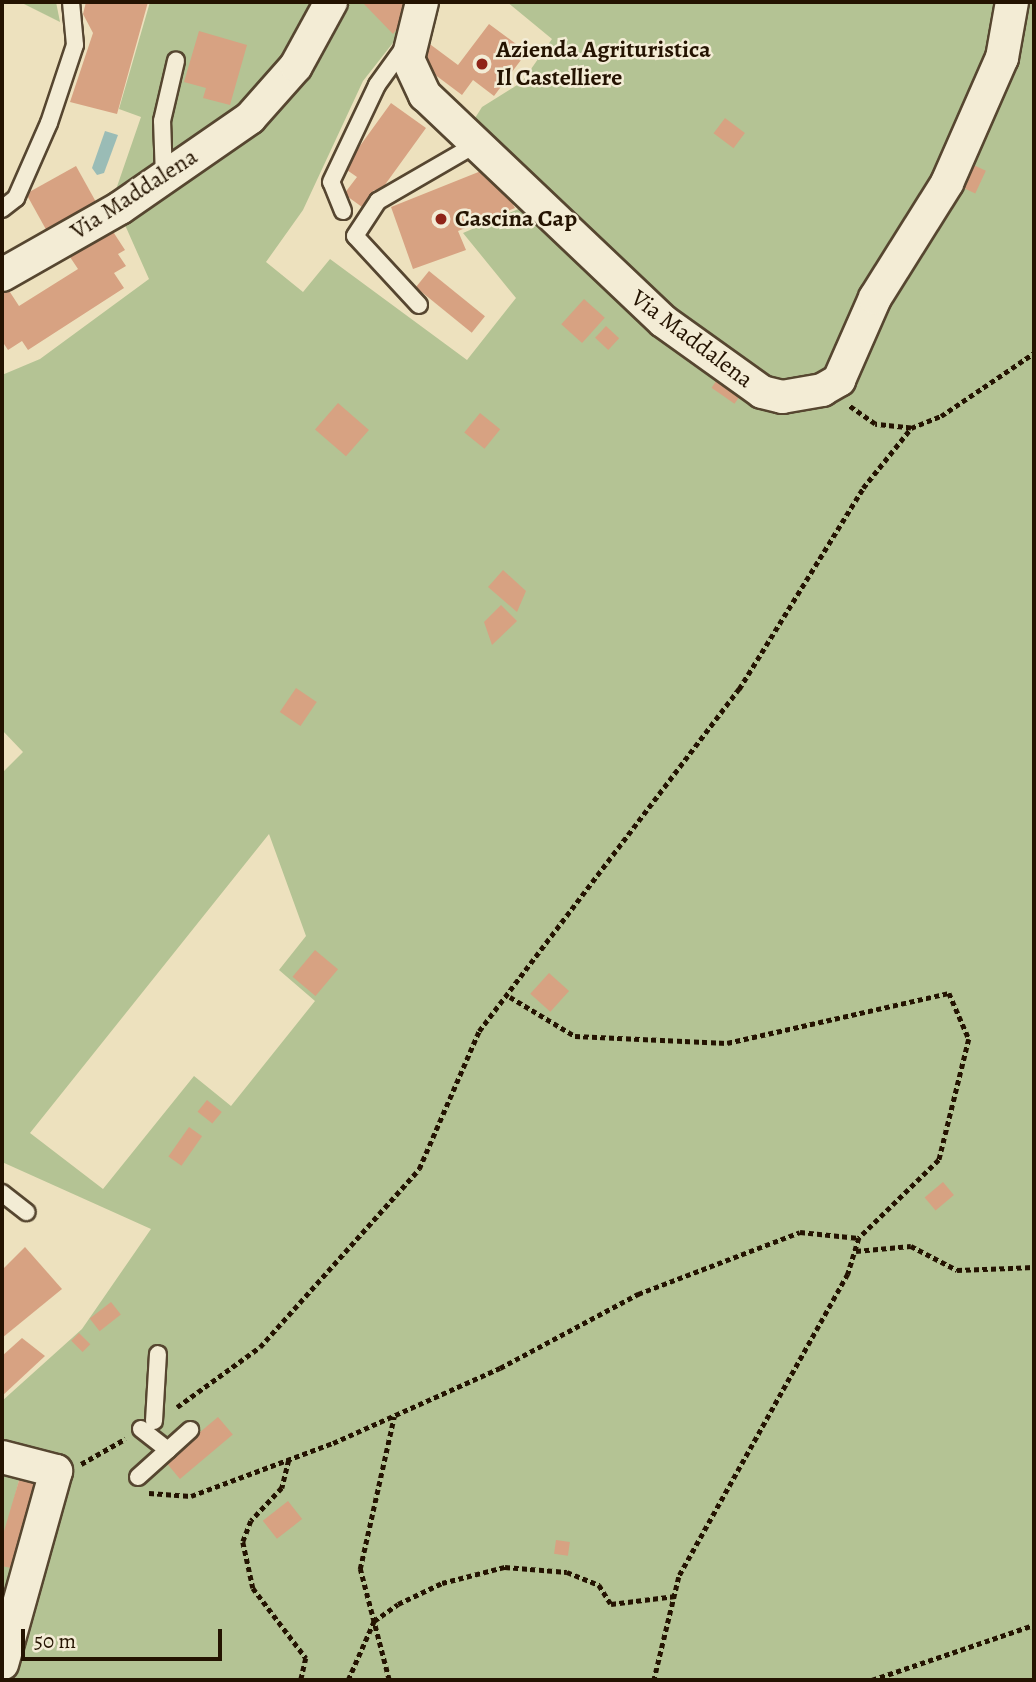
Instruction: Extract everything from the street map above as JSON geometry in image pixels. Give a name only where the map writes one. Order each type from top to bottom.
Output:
[{"type":"street","name":"Via Maddalena","points":[[2,275],[164,177],[250,118],[279,89],[331,2]]},
{"type":"street","name":"Via Maddalena","points":[[422,2],[409,40],[408,59],[425,95],[478,143],[615,280],[762,392],[801,395],[839,380]]},
{"type":"street","points":[[839,380],[874,298],[947,183],[1002,58],[1012,2]]},
{"type":"street","points":[[2,1457],[56,1471],[2,1664]]},
{"type":"lane","points":[[2,209],[16,198],[49,123],[75,45],[71,2]]},
{"type":"lane","points":[[342,211],[331,182],[377,85],[409,40]]},
{"type":"lane","points":[[164,177],[162,121],[176,61]]},
{"type":"lane","points":[[419,305],[355,236],[378,201],[478,143]]},
{"type":"lane","points":[[2,1193],[26,1212]]},
{"type":"lane","points":[[158,1354],[147,1425],[168,1450]]},
{"type":"lane","points":[[138,1477],[190,1430]]},
{"type":"path","points":[[839,380],[850,410],[875,424],[911,428],[942,416],[1034,353]]},
{"type":"path","points":[[56,1471],[124,1439],[260,1347],[419,1169],[479,1031],[510,997],[739,689],[863,488],[911,428]]},
{"type":"path","points":[[510,997],[575,1036],[727,1043],[949,993],[969,1039],[939,1160],[859,1238],[855,1251],[679,1577],[654,1680]]},
{"type":"path","points":[[124,1439],[138,1477],[153,1497],[175,1498],[289,1460],[394,1416],[638,1294],[741,1254],[800,1232],[859,1238]]},
{"type":"path","points":[[855,1251],[911,1246],[957,1270],[1034,1267]]},
{"type":"path","points":[[389,1680],[360,1569],[394,1416]]},
{"type":"path","points":[[289,1460],[282,1488],[251,1521],[243,1542],[253,1588],[306,1658],[301,1680]]},
{"type":"path","points":[[348,1680],[374,1621],[442,1583],[505,1567],[567,1572],[599,1585],[611,1604],[676,1596]]},
{"type":"path","points":[[872,1680],[1034,1625]]},
{"type":"green space","points":[[20,2],[56,2],[60,22]]},
{"type":"green space","points":[[150,2],[320,2],[259,97],[111,204],[141,117],[119,109]]},
{"type":"green space","points":[[344,2],[415,2],[407,25],[363,81],[303,210],[266,262],[303,292],[330,259],[467,360],[516,298],[463,233],[530,204],[645,294],[470,126],[482,107],[522,82],[552,39],[507,2],[1034,2],[1034,1680],[2,1680],[2,1553],[39,1563],[60,1458],[2,1449],[2,1401],[82,1329],[151,1229],[2,1162],[2,773],[23,752],[2,730],[2,375],[40,359],[149,279],[121,216],[285,102]],"holes":[[[269,834],[306,936],[279,970],[315,1001],[231,1106],[194,1076],[103,1189],[30,1133]]]},
{"type":"green space","points":[[2,1465],[21,1473],[2,1545]]},
{"type":"water","points":[[105,131],[118,135],[104,173],[97,175],[92,168]]},
{"type":"building","points":[[86,2],[148,2],[117,114],[70,102],[93,33],[83,14]]},
{"type":"building","points":[[362,2],[404,2],[413,9],[393,34]]},
{"type":"building","points":[[489,24],[527,52],[494,96],[473,80],[462,95],[414,59],[427,42],[458,65]]},
{"type":"building","points":[[199,31],[247,45],[230,105],[203,98],[206,88],[184,82]]},
{"type":"building","points":[[391,103],[426,128],[379,193],[374,190],[362,207],[344,194],[357,177],[344,168]]},
{"type":"building","points":[[725,118],[745,133],[734,148],[714,133]]},
{"type":"building","points":[[965,161],[986,171],[975,193],[954,184]]},
{"type":"building","points":[[76,166],[100,209],[50,236],[26,194]]},
{"type":"building","name":"Cascina Cap","points":[[491,167],[515,208],[458,231],[466,250],[413,269],[391,207]]},
{"type":"building","points":[[110,227],[125,250],[118,254],[126,266],[114,273],[124,288],[28,350],[22,341],[8,350],[2,341],[2,289],[6,286],[19,306],[78,269],[68,254]]},
{"type":"building","points":[[429,271],[485,316],[472,333],[416,287]]},
{"type":"building","points":[[584,299],[605,318],[582,343],[561,324]]},
{"type":"building","points":[[606,326],[619,338],[608,350],[595,338]]},
{"type":"building","points":[[719,377],[742,393],[734,404],[712,388]]},
{"type":"building","points":[[338,403],[369,430],[346,456],[315,429]]},
{"type":"building","points":[[480,413],[500,429],[484,449],[464,432]]},
{"type":"building","points":[[503,570],[526,591],[517,612],[488,587]]},
{"type":"building","points":[[501,605],[517,621],[492,645],[484,622]]},
{"type":"building","points":[[296,688],[317,702],[301,726],[280,712]]},
{"type":"building","points":[[315,950],[338,969],[315,996],[293,977]]},
{"type":"building","points":[[549,973],[569,991],[550,1012],[530,994]]},
{"type":"building","points":[[207,1100],[222,1112],[212,1124],[198,1112]]},
{"type":"building","points":[[189,1127],[202,1136],[181,1166],[168,1156]]},
{"type":"building","points":[[943,1182],[954,1195],[936,1210],[925,1197]]},
{"type":"building","points":[[25,1247],[62,1289],[2,1338],[2,1270]]},
{"type":"building","points":[[111,1302],[121,1315],[100,1331],[90,1319]]},
{"type":"building","points":[[79,1333],[90,1344],[83,1352],[71,1341]]},
{"type":"building","points":[[22,1338],[45,1356],[2,1396],[2,1356]]},
{"type":"building","points":[[218,1417],[233,1435],[180,1479],[165,1461]]},
{"type":"building","points":[[20,1477],[37,1482],[11,1568],[2,1566],[2,1538]]},
{"type":"building","points":[[288,1501],[302,1519],[277,1539],[263,1521]]},
{"type":"building","points":[[556,1540],[570,1542],[568,1556],[554,1554]]},
{"type":"place","name":"Azienda Agrituristica Il Castelliere","points":[[482,64]]},
{"type":"place","name":"Cascina Cap","points":[[441,219]]}]
